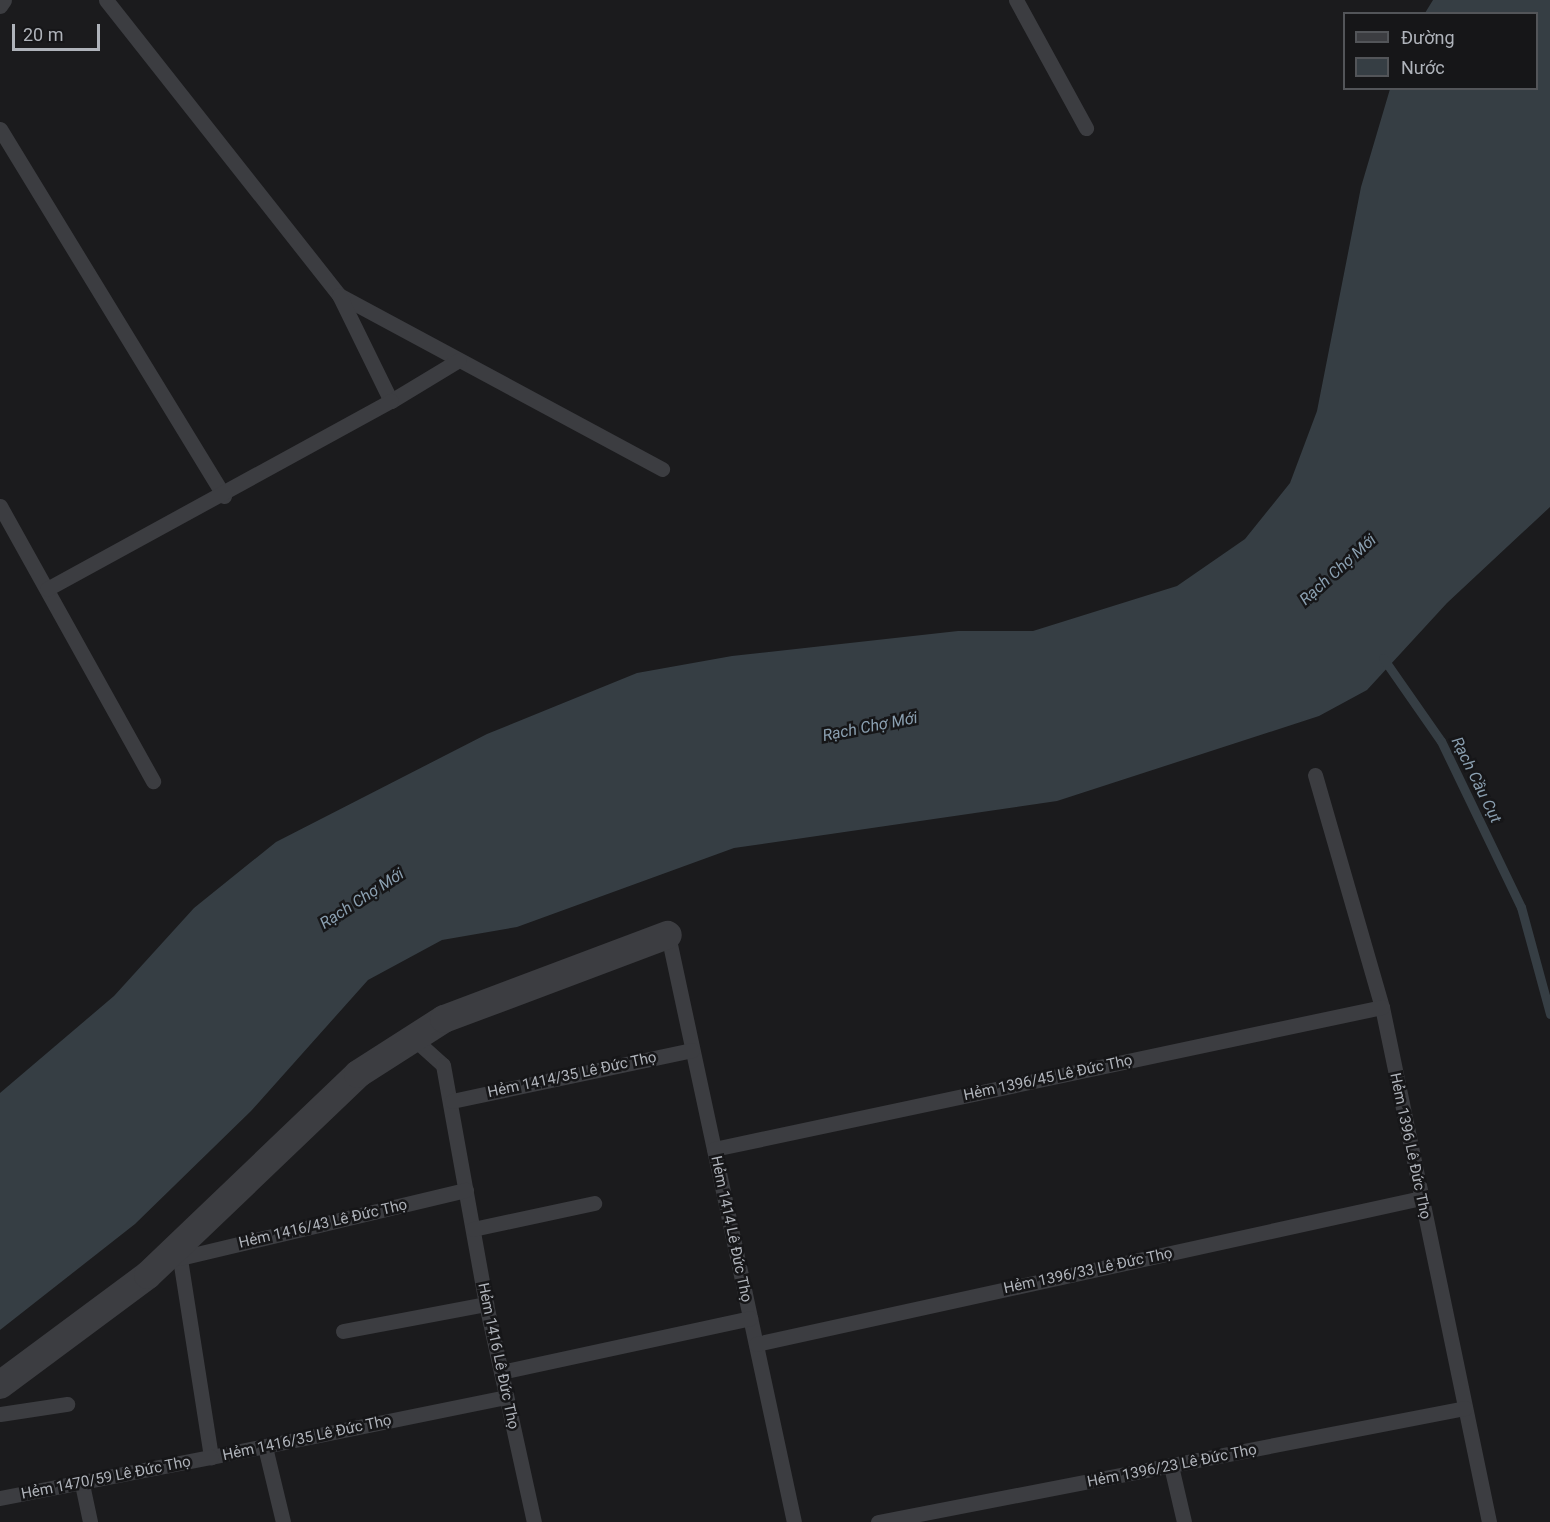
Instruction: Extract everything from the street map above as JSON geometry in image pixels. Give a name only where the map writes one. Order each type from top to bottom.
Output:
[{"type":"street","points":[[0,1385],[179,1252],[358,1074],[444,1019],[668,935]]},
{"type":"lane","points":[[0,6],[4,0]]},
{"type":"lane","points":[[106,0],[339,295],[391,401]]},
{"type":"lane","points":[[1016,0],[1086,128]]},
{"type":"lane","points":[[0,129],[224,496]]},
{"type":"lane","points":[[339,295],[662,469]]},
{"type":"lane","points":[[47,589],[224,496],[459,360]]},
{"type":"lane","points":[[0,506],[153,781]]},
{"type":"lane","name":"Hẻm 1396 Lê Đức Thọ","points":[[1315,775],[1382,1007],[1489,1522]]},
{"type":"lane","name":"Hẻm 1414 Lê Đức Thọ","points":[[668,935],[794,1522]]},
{"type":"lane","name":"Hẻm 1396/45 Lê Đức Thọ","points":[[714,1149],[1382,1007]]},
{"type":"lane","name":"Hẻm 1416 Lê Đức Thọ","points":[[413,1038],[443,1065],[452,1101],[486,1304],[534,1522]]},
{"type":"lane","name":"Hẻm 1414/35 Lê Đức Thọ","points":[[452,1101],[692,1050]]},
{"type":"lane","name":"Hẻm 1416/43 Lê Đức Thọ","points":[[179,1252],[466,1190]]},
{"type":"lane","name":"Hẻm 1396/33 Lê Đức Thọ","points":[[756,1344],[1421,1198]]},
{"type":"lane","points":[[473,1229],[594,1203]]},
{"type":"lane","name":"Hẻm 1416/35 Lê Đức Thọ","points":[[179,1252],[211,1457],[506,1397]]},
{"type":"lane","points":[[343,1331],[486,1304]]},
{"type":"lane","points":[[501,1372],[750,1318]]},
{"type":"lane","points":[[0,1414],[67,1404]]},
{"type":"lane","name":"Hẻm 1396/23 Lê Đức Thọ","points":[[878,1522],[1465,1408]]},
{"type":"lane","points":[[265,1447],[283,1522]]},
{"type":"lane","name":"Hẻm 1470/59 Lê Đức Thọ","points":[[0,1498],[82,1484],[211,1457]]},
{"type":"lane","points":[[1171,1466],[1184,1522]]},
{"type":"lane","points":[[82,1484],[90,1522]]},
{"type":"water","name":"Rạch Chợ Mới","points":[[1433,0],[1550,0],[1550,507],[1447,603],[1367,690],[1319,716],[1057,801],[734,848],[517,927],[442,940],[368,980],[251,1111],[135,1224],[0,1330],[0,1093],[114,996],[194,908],[276,842],[487,734],[637,673],[732,656],[958,631],[1033,631],[1177,586],[1245,539],[1290,483],[1317,411],[1361,187],[1390,90],[1538,90],[1538,12],[1426,12]]},
{"type":"waterway","name":"Rạch Cầu Cụt","points":[[1383,658],[1441,741],[1521,907],[1550,1014]]}]
